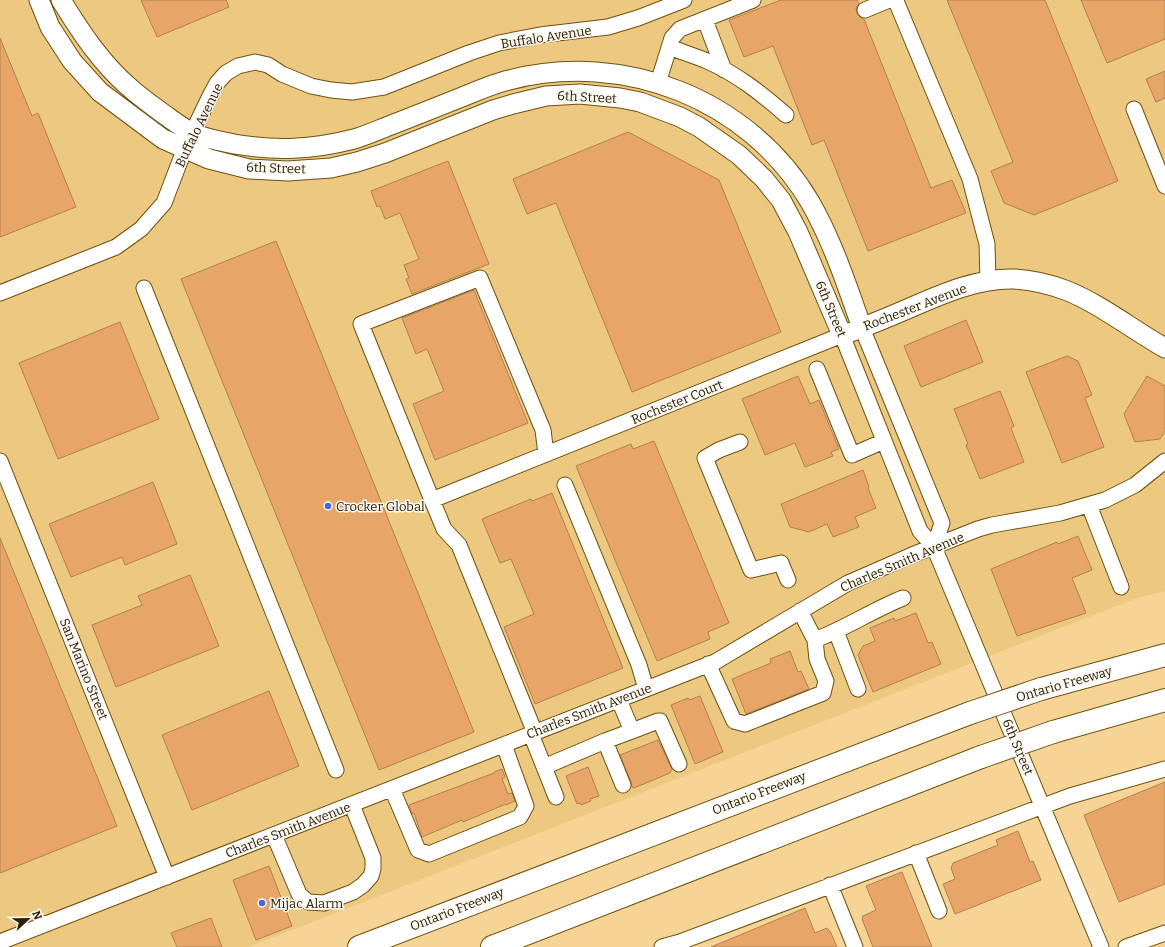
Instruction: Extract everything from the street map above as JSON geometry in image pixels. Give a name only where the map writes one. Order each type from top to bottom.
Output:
[{"type":"highway","name":"Ontario Freeway","points":[[359,947],[970,713],[1041,689],[1165,655]]},
{"type":"highway","points":[[492,947],[981,757],[1053,732],[1165,700]]},
{"type":"main road","name":"6th Street","points":[[39,0],[50,27],[72,61],[100,92],[163,139],[216,141],[256,148],[283,150],[308,148],[355,139],[495,83],[524,76],[549,72],[584,71],[623,75],[658,82],[698,99],[723,114],[748,131],[782,164],[798,184],[823,228],[835,254],[862,328]]},
{"type":"main road","name":"6th Street","points":[[61,0],[83,35],[106,64],[128,87],[188,141],[209,159],[249,169],[288,171],[331,168],[357,162],[385,153],[493,110],[529,99],[546,96],[580,94],[620,98],[640,102],[680,117],[699,127],[729,147],[764,179],[781,200],[798,232],[842,336]]},
{"type":"main road","name":"Rochester Avenue","points":[[842,336],[963,287],[1014,279],[1040,283],[1066,290],[1090,302],[1165,348]]},
{"type":"street","name":"Buffalo Avenue","points":[[0,293],[116,247],[141,229],[164,203],[188,141],[217,83],[226,73],[238,66],[255,62],[268,65],[282,74],[311,86],[352,92],[384,87],[469,53],[499,43],[540,35],[608,27],[638,18],[684,0]]},
{"type":"street","points":[[658,82],[672,38],[680,29],[753,0]]},
{"type":"street","points":[[865,10],[894,0],[970,179],[987,244],[988,282]]},
{"type":"street","points":[[704,20],[724,70]]},
{"type":"street","points":[[669,47],[708,61],[724,70],[760,93],[786,116]]},
{"type":"street","points":[[1134,109],[1165,186]]},
{"type":"street","points":[[546,454],[543,430],[480,278],[361,324],[444,529],[459,545],[533,733],[556,797]]},
{"type":"street","points":[[144,288],[336,770]]},
{"type":"street","name":"6th Street","points":[[862,328],[942,523],[934,546]]},
{"type":"street","name":"6th Street","points":[[842,336],[920,531],[934,546],[1101,947]]},
{"type":"street","name":"Rochester Court","points":[[432,500],[842,336]]},
{"type":"street","points":[[817,369],[852,455],[884,441]]},
{"type":"street","points":[[740,442],[719,450],[706,458],[751,570],[781,563],[788,580]]},
{"type":"street","name":"San Marino Street","points":[[0,461],[167,877]]},
{"type":"street","name":"Charles Smith Avenue","points":[[0,942],[714,662],[848,583],[963,535],[992,526],[1060,513],[1105,500],[1136,485],[1165,461]]},
{"type":"street","points":[[565,485],[638,665],[646,689]]},
{"type":"street","points":[[1089,505],[1121,587]]},
{"type":"street","points":[[815,640],[836,631],[882,606],[903,598]]},
{"type":"street","points":[[708,664],[734,721],[745,724],[823,693],[826,681],[818,659],[815,640],[800,611]]},
{"type":"street","points":[[836,631],[858,689]]},
{"type":"street","points":[[619,700],[632,731]]},
{"type":"street","points":[[544,767],[605,741],[658,721],[660,721],[679,764]]},
{"type":"street","points":[[605,741],[623,785]]},
{"type":"street","points":[[392,789],[418,850],[429,854],[520,817],[526,806],[504,745]]},
{"type":"street","points":[[662,947],[681,944],[830,885],[1070,796],[1165,769]]},
{"type":"street","points":[[274,835],[299,894],[308,902],[324,903],[353,892],[363,885],[371,876],[374,869],[373,858],[352,804]]},
{"type":"street","points":[[916,853],[939,911]]},
{"type":"street","points":[[830,885],[855,947]]},
{"type":"street","points":[[1126,947],[1165,933]]},
{"type":"shaded area","points":[[0,0],[1165,0],[1165,591],[1137,598],[249,947],[0,947]]},
{"type":"building","points":[[141,0],[226,0],[229,7],[157,37]]},
{"type":"building","points":[[781,0],[857,0],[859,4],[856,8],[857,13],[864,19],[931,188],[952,180],[966,213],[868,251],[824,140],[812,145],[773,46],[744,57],[729,20]]},
{"type":"building","points":[[947,0],[1045,0],[1118,181],[1034,215],[1004,203],[991,171],[1013,162]]},
{"type":"building","points":[[1081,0],[1165,0],[1165,39],[1107,63]]},
{"type":"building","points":[[0,38],[32,116],[38,113],[76,207],[0,237]]},
{"type":"building","points":[[1165,71],[1165,98],[1156,102],[1146,79]]},
{"type":"building","points":[[628,132],[719,180],[781,332],[632,392],[556,203],[527,214],[513,179]]},
{"type":"building","points":[[448,161],[489,264],[412,294],[406,279],[409,278],[404,265],[419,259],[400,213],[385,219],[380,206],[377,207],[371,191]]},
{"type":"building","name":"Crocker Global","points":[[276,241],[474,732],[379,770],[181,279]]},
{"type":"building","points":[[474,290],[528,423],[435,460],[413,404],[444,391],[427,349],[416,354],[402,318]]},
{"type":"building","points":[[966,320],[983,362],[921,387],[904,346]]},
{"type":"building","points":[[120,322],[159,419],[58,459],[19,363]]},
{"type":"building","points":[[1067,356],[1078,361],[1092,395],[1085,398],[1104,447],[1062,463],[1026,372]]},
{"type":"building","points":[[798,376],[810,404],[819,400],[839,449],[831,452],[833,456],[805,467],[795,443],[765,455],[742,399]]},
{"type":"building","points":[[1147,376],[1165,386],[1165,431],[1160,439],[1135,442],[1124,414]]},
{"type":"building","points":[[1000,391],[1014,426],[1011,428],[1024,462],[980,479],[966,445],[968,444],[954,409]]},
{"type":"building","points":[[654,441],[729,623],[708,632],[710,639],[657,661],[576,466],[631,444],[633,449]]},
{"type":"building","points":[[863,470],[876,508],[855,517],[859,527],[833,537],[827,524],[809,532],[790,527],[781,504]]},
{"type":"building","points":[[153,482],[177,544],[125,565],[122,557],[71,577],[49,524]]},
{"type":"building","points":[[552,493],[623,668],[535,704],[504,627],[534,614],[511,559],[500,563],[482,519],[531,499],[532,501]]},
{"type":"building","points":[[1078,536],[1092,570],[1072,578],[1086,613],[1017,636],[991,569],[1057,542],[1058,544]]},
{"type":"building","points":[[0,538],[117,826],[0,873]]},
{"type":"building","points":[[190,575],[219,646],[116,687],[92,625],[142,605],[138,596]]},
{"type":"building","points":[[916,613],[928,643],[932,642],[941,664],[873,692],[858,655],[863,646],[875,641],[870,628],[894,618],[895,621]]},
{"type":"building","points":[[790,651],[798,672],[801,671],[809,689],[746,714],[732,679],[771,663],[770,659]]},
{"type":"building","points":[[269,691],[299,766],[192,810],[162,735]]},
{"type":"building","points":[[700,696],[723,752],[695,764],[671,705],[688,698],[689,700]]},
{"type":"building","points":[[658,740],[672,769],[670,773],[634,788],[632,787],[620,755]]},
{"type":"building","points":[[588,767],[599,796],[590,799],[591,801],[581,805],[580,803],[577,804],[566,776]]},
{"type":"building","points":[[502,769],[505,777],[502,779],[508,794],[512,793],[515,801],[463,822],[462,820],[422,837],[414,813],[412,814],[409,805]]},
{"type":"building","points":[[1165,782],[1165,884],[1119,902],[1084,815]]},
{"type":"building","points":[[1018,831],[1030,862],[1033,861],[1041,880],[955,914],[943,884],[955,879],[951,868],[953,863],[998,845],[996,840]]},
{"type":"building","name":"Mijac Alarm","points":[[269,866],[292,926],[256,940],[233,880]]},
{"type":"building","points":[[902,872],[932,947],[873,947],[862,919],[863,916],[876,910],[866,886]]},
{"type":"building","points":[[805,908],[815,933],[827,928],[830,931],[837,947],[711,947]]},
{"type":"building","points":[[211,918],[222,947],[177,947],[171,933]]},
{"type":"place","name":"Crocker Global","points":[[328,506]]},
{"type":"place","name":"Mijac Alarm","points":[[262,903]]}]
